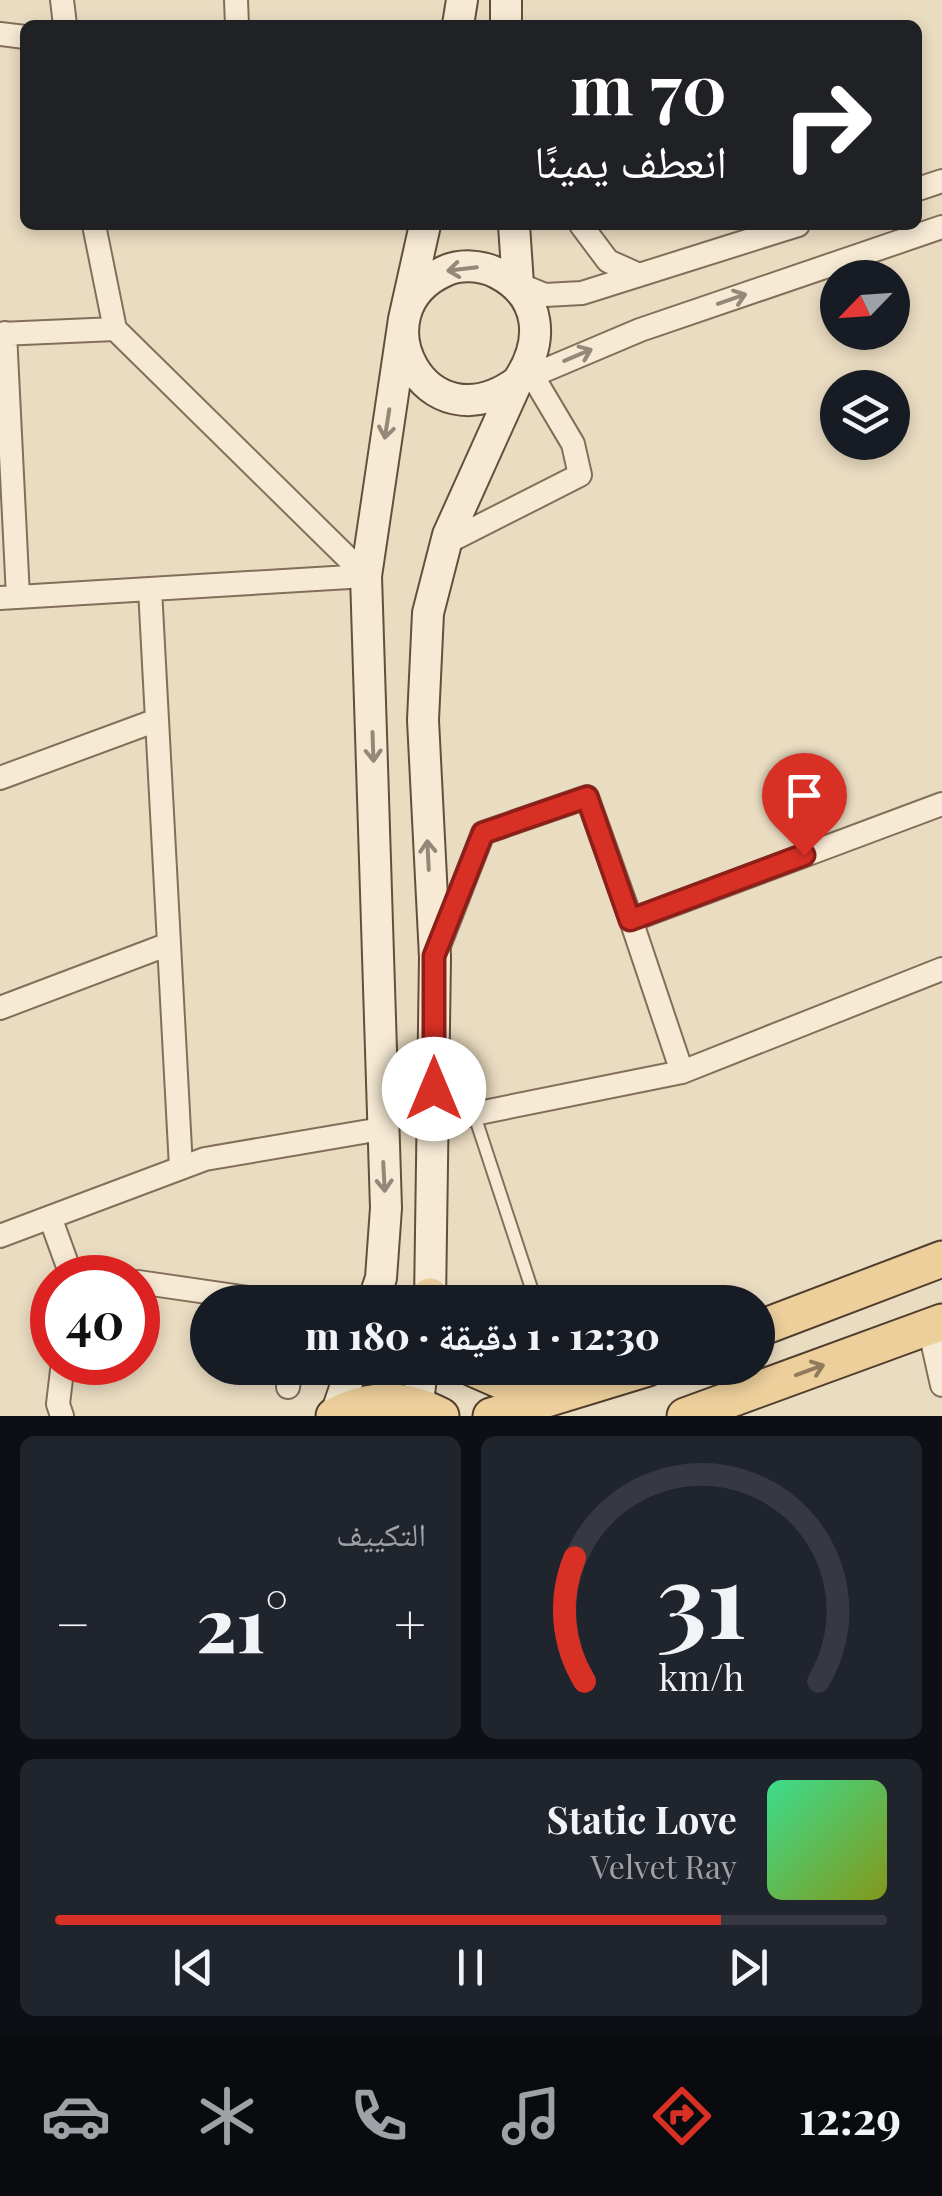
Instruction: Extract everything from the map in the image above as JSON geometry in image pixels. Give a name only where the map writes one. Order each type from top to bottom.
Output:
[{"type":"main road","points":[[775,1323],[942,1259]]},
{"type":"main road","points":[[686,1416],[936,1324]]},
{"type":"main road","points":[[511,1385],[574,1393]]},
{"type":"main road","points":[[490,1416],[598,1385]]},
{"type":"main road","points":[[335,1415],[376,1400],[430,1410]]},
{"type":"street","points":[[782,230],[582,294],[545,296],[490,269],[451,268],[418,288],[404,320],[406,360],[434,391],[455,400],[477,401],[499,395],[525,378],[640,330],[942,227]]},
{"type":"street","points":[[95,230],[116,329],[366,576]]},
{"type":"street","points":[[379,1285],[386,1208],[366,576],[404,320],[425,230]]},
{"type":"street","points":[[431,1285],[434,956],[422,720],[428,613],[446,543],[525,378],[537,340],[535,316],[518,284],[514,230]]},
{"type":"street","points":[[585,230],[608,261],[638,274]]},
{"type":"street","points":[[116,329],[2,334],[9,597],[366,576]]},
{"type":"street","points":[[446,543],[580,475],[573,444],[525,378]]},
{"type":"street","points":[[150,589],[181,1168]]},
{"type":"street","points":[[0,778],[158,720]]},
{"type":"street","points":[[434,956],[483,833],[587,797],[682,1072]]},
{"type":"street","points":[[630,920],[942,804]]},
{"type":"street","points":[[0,1008],[169,944]]},
{"type":"street","points":[[434,1122],[682,1072],[942,969]]},
{"type":"street","points":[[0,1236],[205,1158],[381,1129]]},
{"type":"street","points":[[50,1217],[63,1255]]},
{"type":"street","points":[[160,1285],[190,1290]]},
{"type":"street","points":[[936,1324],[942,1385]]},
{"type":"street","points":[[60,1385],[58,1404],[62,1416]]},
{"type":"street","points":[[335,1415],[346,1385]]},
{"type":"street","points":[[425,1385],[430,1410]]},
{"type":"lane","points":[[474,1114],[530,1285]]},
{"type":"route","points":[[434,1089],[434,956],[483,833],[587,797],[630,920],[804,855]]}]
